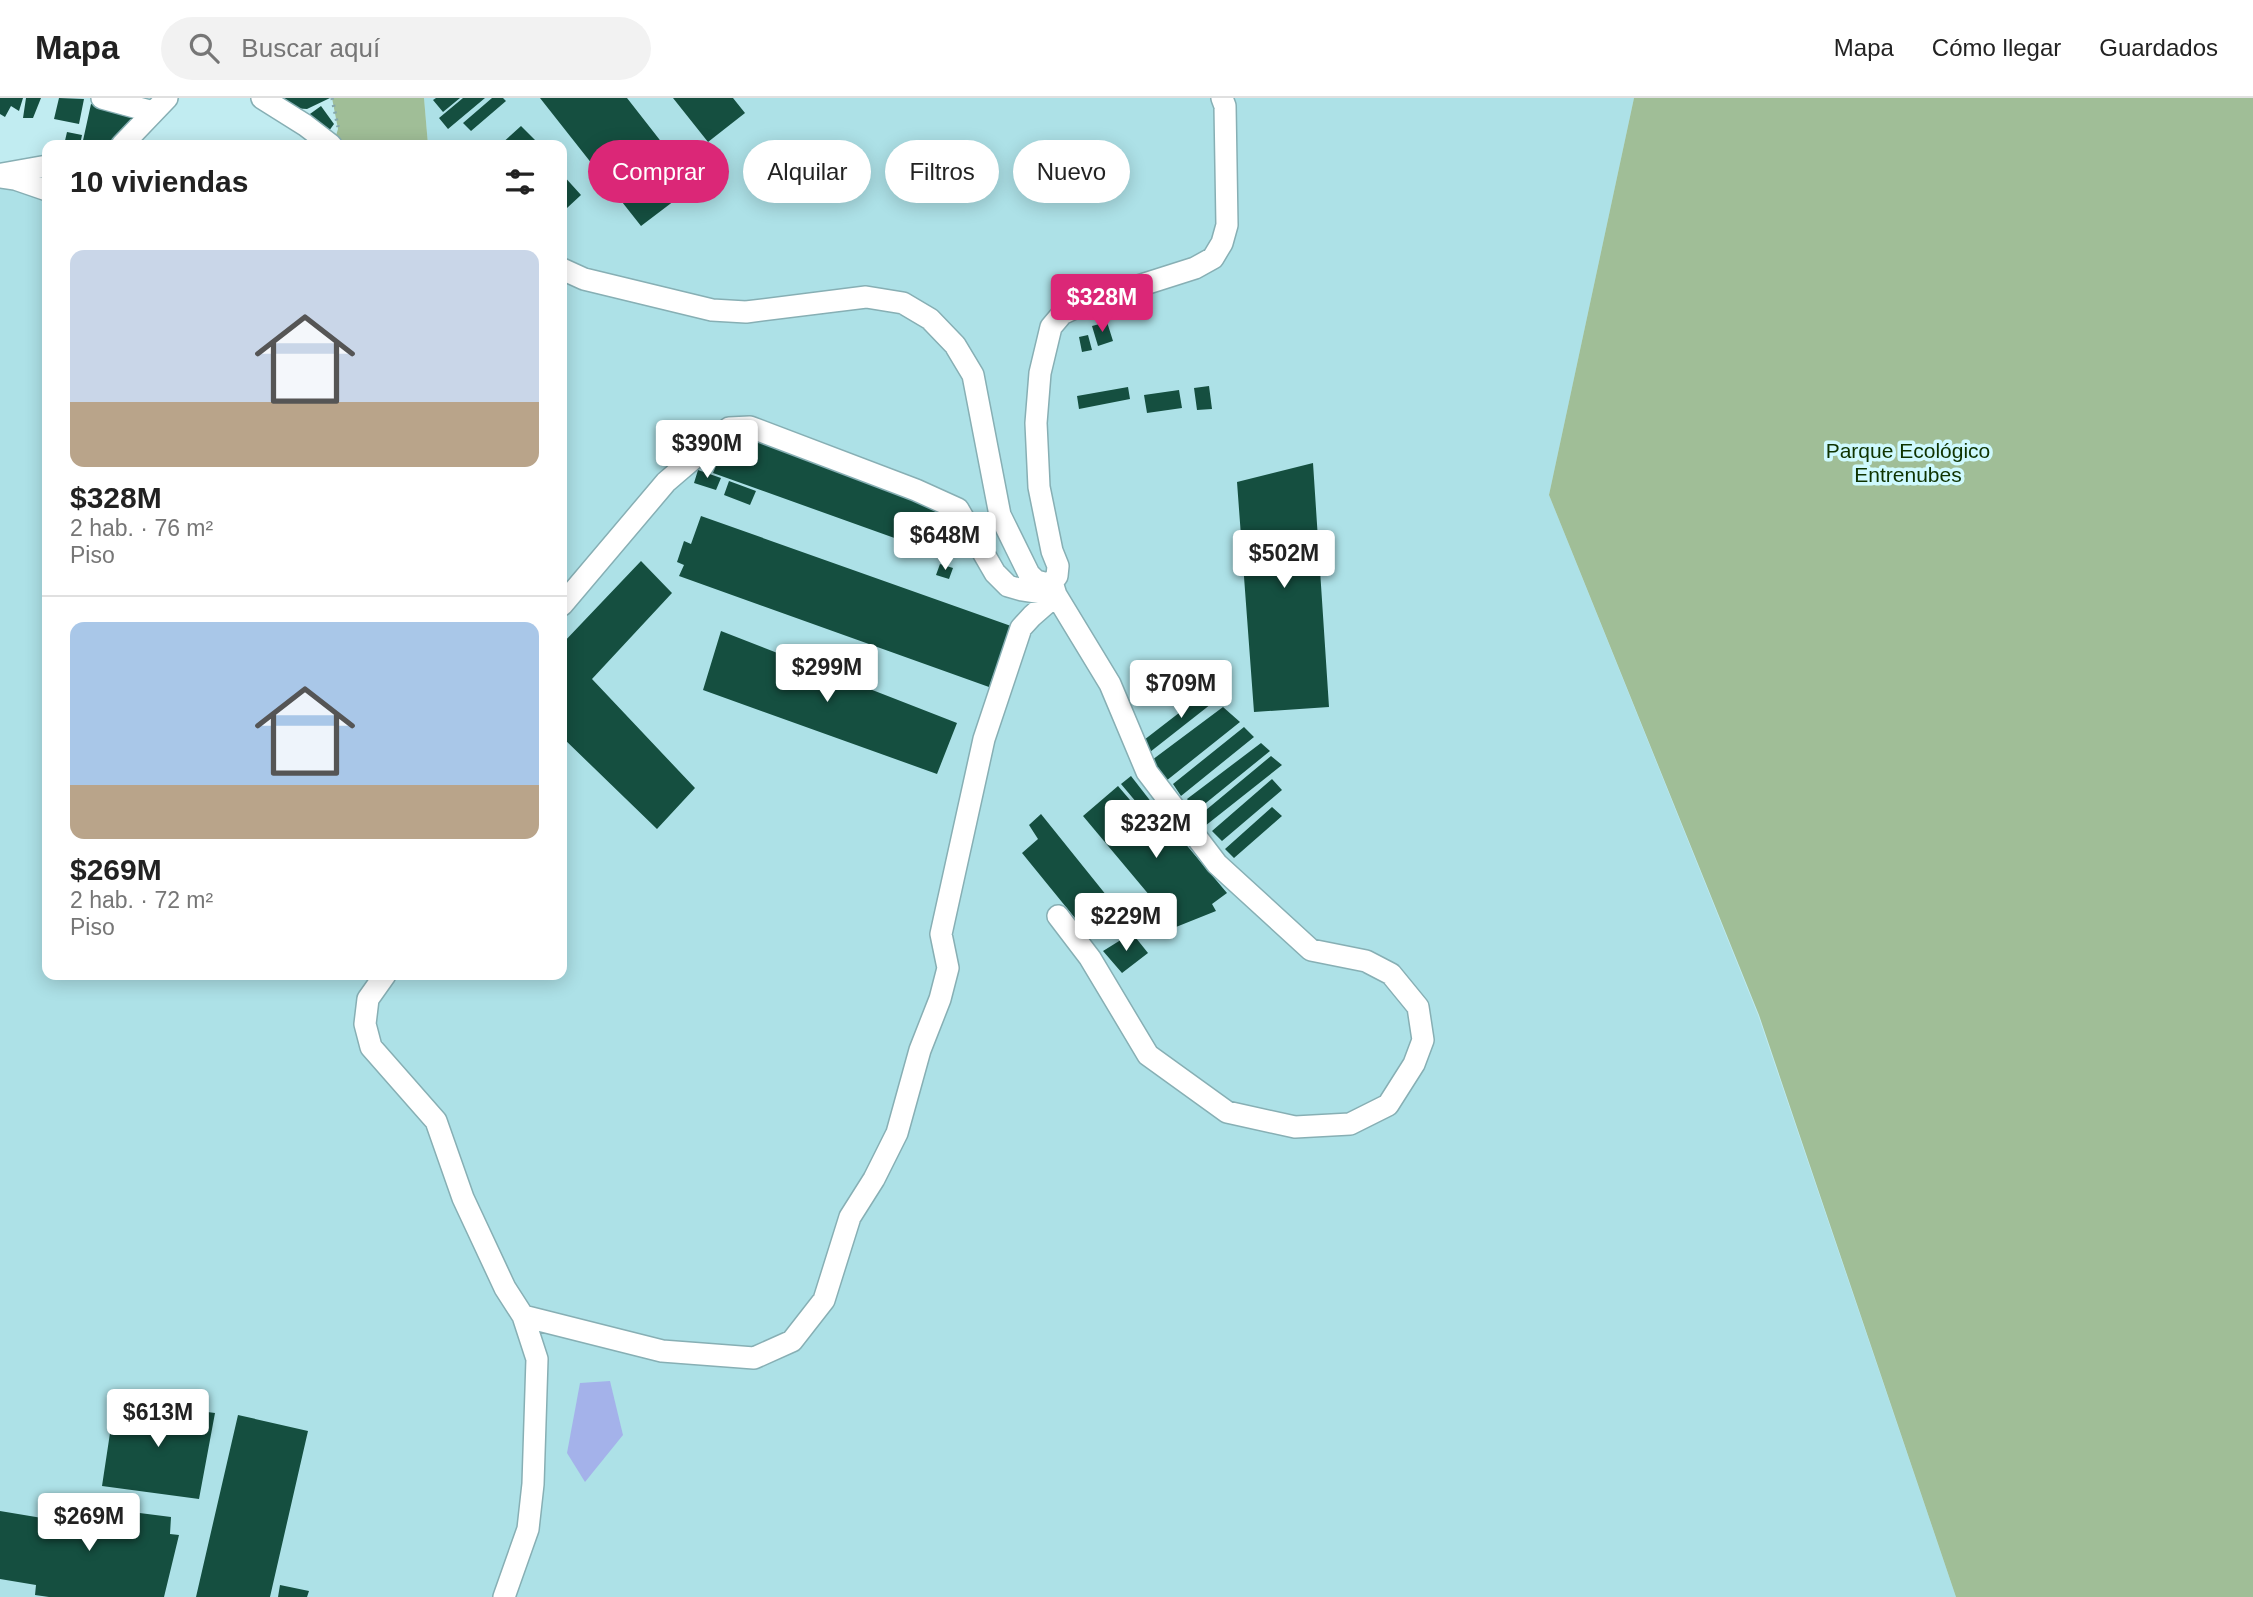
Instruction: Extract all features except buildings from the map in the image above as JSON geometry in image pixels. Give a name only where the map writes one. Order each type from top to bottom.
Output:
[{"type":"street","points":[[102,98],[160,105]]},
{"type":"street","points":[[262,98],[324,140]]},
{"type":"street","points":[[523,1316],[662,1351],[754,1358],[792,1340],[824,1300],[850,1217],[874,1179],[897,1133],[920,1050],[940,999],[948,968],[941,934],[984,739],[1021,628],[1054,588],[1057,576],[1058,566],[1052,551],[1039,487],[1036,423],[1040,373],[1051,327],[1062,314],[1085,303],[1195,268],[1213,258],[1222,243],[1227,225],[1225,106],[1222,98]]},
{"type":"street","points":[[127,140],[160,105]]},
{"type":"street","points":[[0,175],[42,167]]},
{"type":"street","points":[[0,175],[42,188]]},
{"type":"street","points":[[567,271],[584,279],[712,310],[746,312],[866,298],[903,303],[930,319],[955,345],[973,375],[1000,515],[1028,574],[1036,581],[1054,588],[1110,684],[1147,772],[1217,864],[1311,950],[1366,961],[1391,974],[1418,1007],[1423,1040],[1414,1064],[1388,1105],[1350,1124],[1296,1127],[1227,1112],[1148,1055],[1090,958],[1058,916]]},
{"type":"street","points":[[567,599],[666,482],[729,428],[750,427],[916,490],[958,509],[995,573],[1008,586],[1021,590],[1054,588]]},
{"type":"street","points":[[381,980],[368,999],[365,1024],[371,1047],[436,1121],[463,1198],[505,1288],[523,1316],[537,1359],[533,1484],[528,1529],[504,1597]]},
{"type":"shaded area","points":[[424,98],[1634,98],[1549,495],[1758,1015],[1956,1597],[0,1597],[0,162],[42,180],[42,980],[567,980],[567,140],[428,140]]},
{"type":"green space","points":[[332,98],[424,98],[428,140],[335,140],[338,129]]},
{"type":"green space","name":"Parque Ecológico Entrenubes","points":[[1634,98],[2253,98],[2253,1597],[1956,1597],[1759,1015],[1549,495]]},
{"type":"water","points":[[610,1381],[623,1435],[585,1482],[567,1453],[580,1383]]}]
